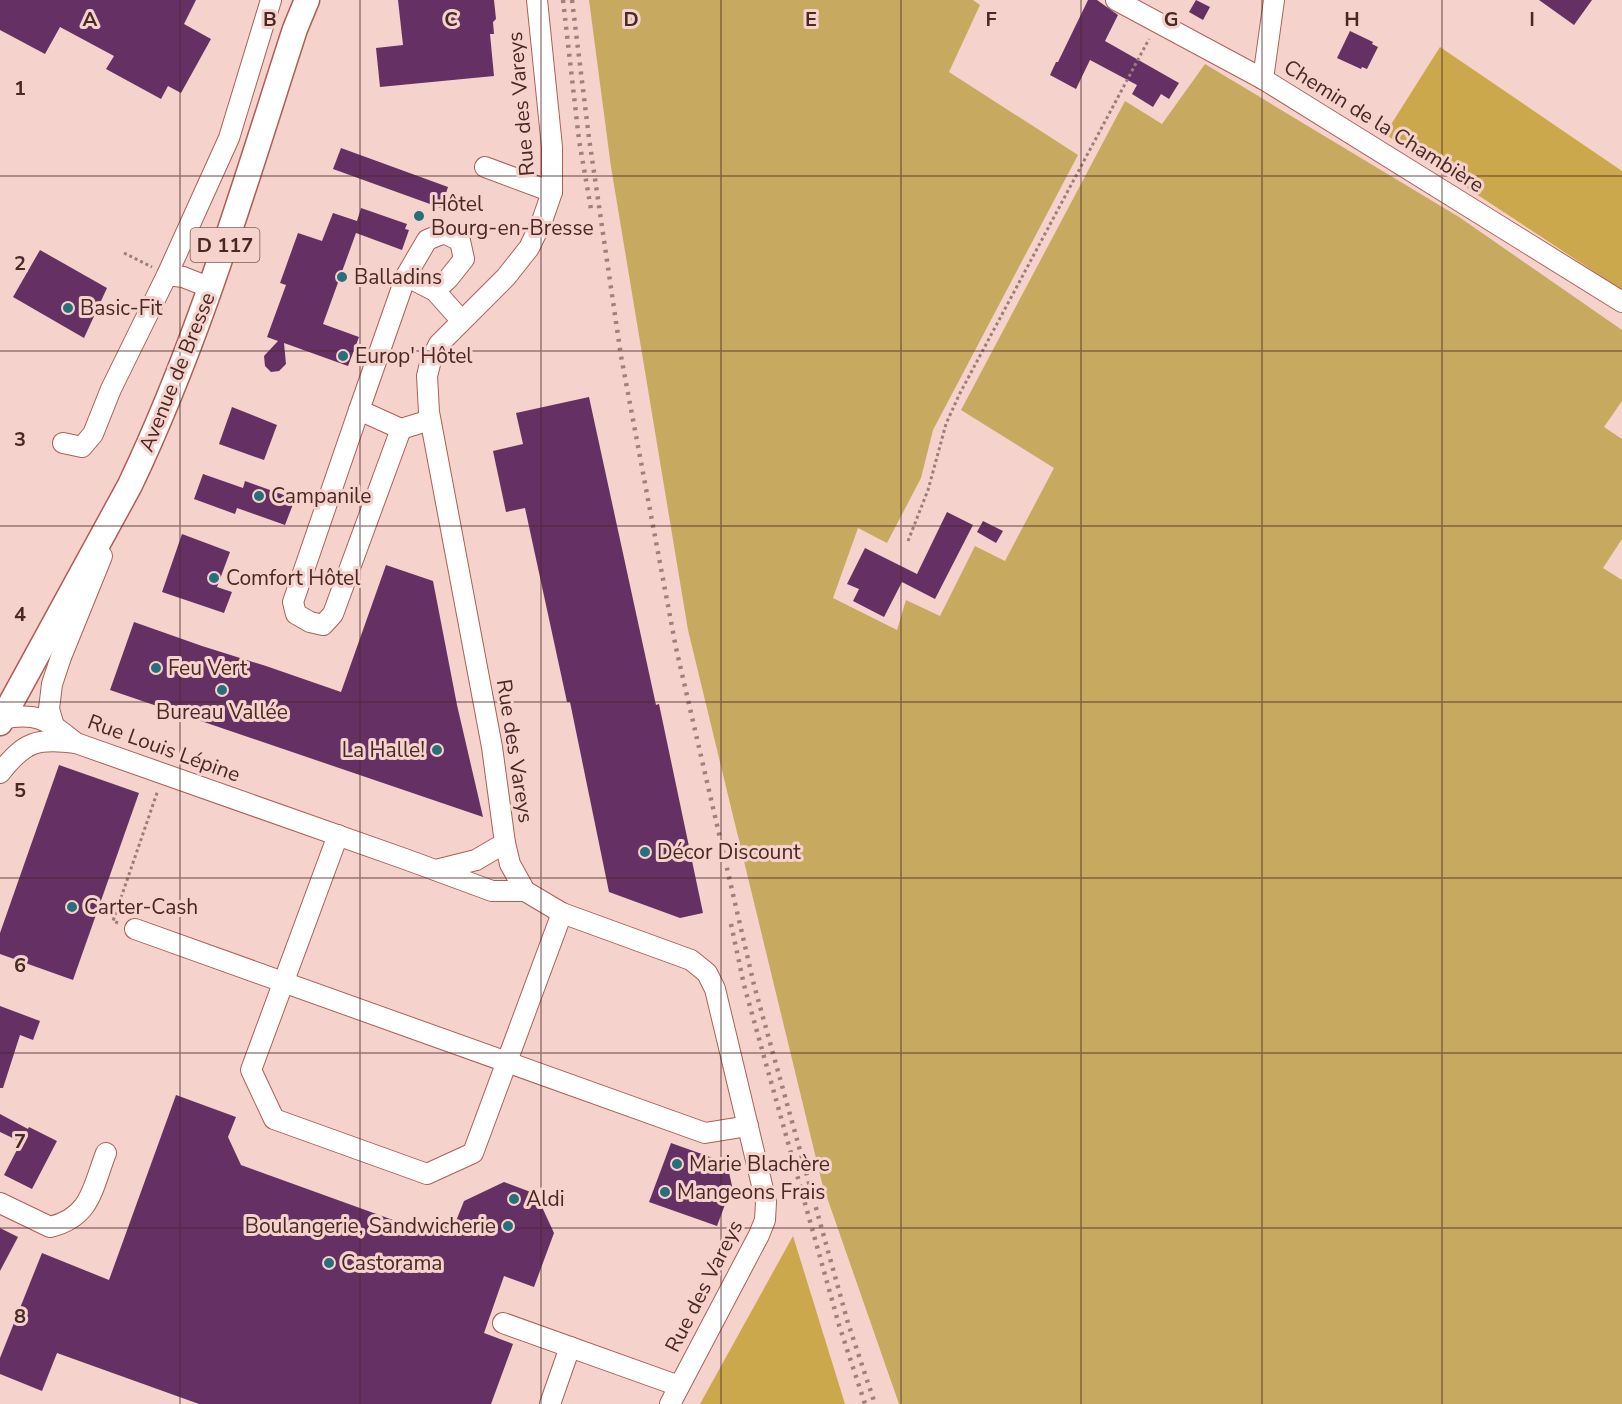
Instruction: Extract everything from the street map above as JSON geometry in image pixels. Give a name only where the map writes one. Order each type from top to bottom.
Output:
[{"type":"main road","name":"Avenue de Bresse","points":[[1,721],[130,485],[148,446],[211,288],[295,28],[307,0]]},
{"type":"street","points":[[63,443],[82,447],[93,434],[116,379],[167,275],[229,138],[271,0]]},
{"type":"street","name":"Rue des Vareys","points":[[537,0],[552,147],[552,192],[530,248],[506,277],[439,344],[431,360],[427,376],[430,420],[492,747],[510,864],[525,891],[562,914],[691,960],[707,974],[715,989],[766,1202],[765,1220],[670,1404]]},
{"type":"street","name":"Chemin de la Chambière","points":[[1116,0],[1263,79],[1622,302]]},
{"type":"street","points":[[1263,79],[1274,0]]},
{"type":"street","points":[[485,167],[552,192]]},
{"type":"street","points":[[401,429],[333,614],[324,625],[310,622],[296,614],[293,602],[359,410],[406,276],[427,240],[444,233],[460,241],[464,259],[435,291]]},
{"type":"street","points":[[167,275],[183,277],[211,288]]},
{"type":"street","points":[[406,276],[435,291],[461,320]]},
{"type":"street","points":[[359,410],[401,429],[430,420]]},
{"type":"street","name":"Rue Louis Lépine","points":[[130,485],[52,684],[49,709],[54,726],[76,743],[492,891],[525,891]]},
{"type":"street","points":[[1,721],[22,715],[35,717],[54,726]]},
{"type":"street","points":[[0,773],[12,758],[29,745],[49,740],[76,743]]},
{"type":"street","points":[[338,835],[251,1070],[274,1119],[427,1174],[473,1153],[562,914]]},
{"type":"street","points":[[436,870],[476,860],[505,843]]},
{"type":"street","points":[[135,929],[705,1133],[747,1126]]},
{"type":"street","points":[[0,1203],[50,1227],[67,1223],[84,1209],[106,1153]]},
{"type":"street","points":[[503,1323],[679,1386]]},
{"type":"street","points":[[550,1404],[570,1347]]},
{"type":"path","points":[[908,541],[928,490],[946,424],[959,395],[1158,22]]},
{"type":"path","points":[[124,253],[167,275]]},
{"type":"path","points":[[135,929],[113,921],[164,774]]},
{"type":"shaded area","points":[[589,0],[973,0],[980,5],[949,72],[1078,155],[933,430],[921,478],[887,543],[858,528],[833,598],[897,630],[906,600],[940,616],[975,546],[1005,561],[1054,468],[961,410],[1125,101],[1162,124],[1205,64],[1459,217],[1622,330],[1622,401],[1604,427],[1622,439],[1622,539],[1603,568],[1622,580],[1622,1404],[899,1404],[822,1183],[688,630],[611,167]]},
{"type":"shaded area","points":[[1440,47],[1622,171],[1622,290],[1385,134]]},
{"type":"shaded area","points":[[793,1236],[845,1404],[700,1404]]},
{"type":"building","points":[[0,0],[196,0],[184,24],[211,39],[181,93],[168,86],[161,99],[106,69],[114,56],[60,27],[45,54],[0,30]]},
{"type":"building","points":[[398,0],[494,0],[496,19],[493,22],[494,34],[490,34],[494,76],[380,87],[376,48],[403,45]]},
{"type":"building","points":[[1088,0],[1097,0],[1118,15],[1105,41],[1179,83],[1169,99],[1161,94],[1153,107],[1132,94],[1137,85],[1090,60],[1076,89],[1050,75]]},
{"type":"building","points":[[1196,0],[1210,7],[1203,20],[1189,12]]},
{"type":"building","points":[[1539,0],[1592,0],[1574,25]]},
{"type":"building","points":[[1350,31],[1373,42],[1372,44],[1378,47],[1367,69],[1362,67],[1361,69],[1337,58]]},
{"type":"building","points":[[341,148],[448,187],[441,208],[333,169]]},
{"type":"building","points":[[361,208],[407,224],[405,229],[409,230],[402,250],[356,233],[323,324],[359,337],[348,366],[284,343],[286,364],[279,371],[271,372],[265,366],[264,356],[278,341],[267,337],[286,285],[280,283],[298,233],[322,241],[333,213],[357,221]]},
{"type":"building","points":[[40,250],[107,288],[84,338],[13,297]]},
{"type":"building","points":[[589,397],[656,705],[659,704],[703,913],[680,918],[609,892],[570,702],[567,702],[525,508],[506,512],[493,451],[523,444],[516,413]]},
{"type":"building","points":[[232,407],[277,425],[264,460],[219,444]]},
{"type":"building","points":[[203,474],[243,488],[245,481],[295,499],[285,525],[237,508],[235,514],[194,499]]},
{"type":"building","points":[[947,512],[973,525],[935,599],[902,582],[884,617],[853,601],[859,589],[847,584],[865,548],[917,574]]},
{"type":"building","points":[[983,521],[1003,531],[996,543],[977,532]]},
{"type":"building","points":[[182,534],[230,552],[217,587],[232,592],[224,613],[162,592]]},
{"type":"building","points":[[386,565],[433,581],[457,705],[483,817],[110,690],[134,622],[341,692]]},
{"type":"building","points":[[59,765],[139,793],[73,980],[0,954],[0,933]]},
{"type":"building","points":[[0,1006],[40,1021],[33,1040],[20,1035],[3,1088],[0,1088]]},
{"type":"building","name":"Castorama","points":[[176,1095],[236,1117],[228,1137],[241,1165],[429,1233],[456,1221],[464,1201],[504,1182],[536,1194],[554,1233],[534,1287],[504,1276],[484,1333],[513,1344],[491,1404],[199,1404],[57,1353],[42,1391],[0,1374],[0,1358],[42,1253],[109,1280]]},
{"type":"building","points":[[0,1114],[57,1141],[32,1189],[4,1175],[21,1142],[0,1132]]},
{"type":"building","points":[[671,1143],[727,1163],[732,1186],[717,1226],[649,1202]]},
{"type":"building","points":[[0,1228],[18,1237],[0,1271]]},
{"type":"railway","points":[[563,0],[579,140],[591,209]]},
{"type":"railway","points":[[572,0],[589,138],[621,356],[676,648],[754,985],[848,1323],[875,1404]]},
{"type":"railway","points":[[731,924],[744,985],[839,1325],[865,1404]]},
{"type":"place","name":"Hôtel Bourg-en-Bresse","points":[[419,216]]},
{"type":"place","name":"Balladins","points":[[342,277]]},
{"type":"place","name":"Basic-Fit","points":[[68,308]]},
{"type":"place","name":"Europ' Hôtel","points":[[343,356]]},
{"type":"place","name":"Campanile","points":[[259,496]]},
{"type":"place","name":"Comfort Hôtel","points":[[214,578]]},
{"type":"place","name":"Feu Vert","points":[[156,668]]},
{"type":"place","name":"Bureau Vallée","points":[[222,690]]},
{"type":"place","name":"La Halle!","points":[[437,750]]},
{"type":"place","name":"Décor Discount","points":[[645,852]]},
{"type":"place","name":"Carter-Cash","points":[[72,907]]},
{"type":"place","name":"Marie Blachère","points":[[677,1164]]},
{"type":"place","name":"Mangeons Frais","points":[[665,1192]]},
{"type":"place","name":"Aldi","points":[[514,1199]]},
{"type":"place","name":"Boulangerie, Sandwicherie","points":[[508,1226]]},
{"type":"place","name":"Castorama","points":[[329,1263]]}]
